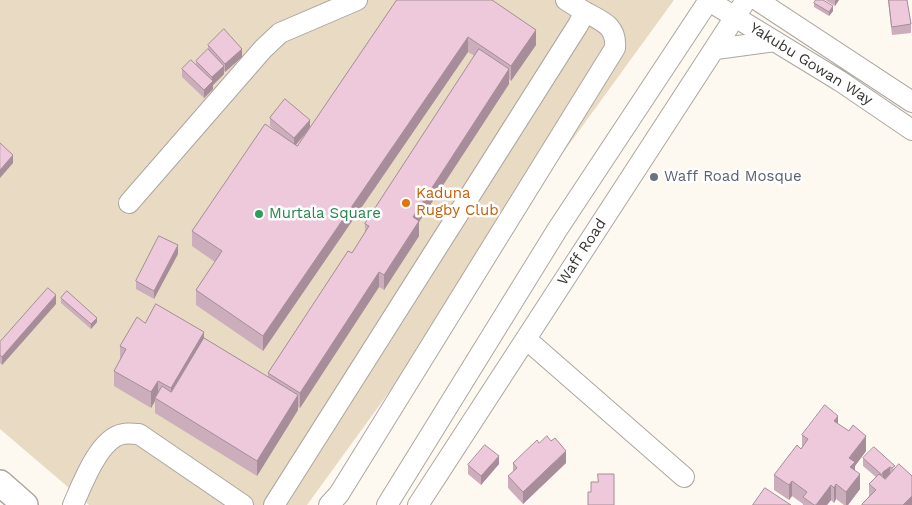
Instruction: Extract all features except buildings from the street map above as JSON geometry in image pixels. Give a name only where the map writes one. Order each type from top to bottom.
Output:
[{"type":"main road","points":[[0,483],[25,505]]},
{"type":"street","points":[[129,202],[263,49],[280,33],[357,0]]},
{"type":"street","points":[[329,505],[339,494],[615,48],[616,36],[612,30],[566,0]]},
{"type":"street","name":"Yakubu Gowan Way","points":[[709,0],[740,8],[775,41],[912,130]]},
{"type":"street","name":"Waff Road","points":[[387,505],[557,230],[709,0]]},
{"type":"street","name":"Yakubu Gowan Way","points":[[757,0],[912,102]]},
{"type":"street","points":[[782,0],[792,23]]},
{"type":"street","name":"Waff Road","points":[[418,505],[716,49],[740,8]]},
{"type":"street","points":[[274,505],[585,12]]},
{"type":"street","points":[[716,49],[775,41]]},
{"type":"street","points":[[526,339],[684,477]]},
{"type":"street","points":[[73,505],[87,474],[103,446],[122,434],[139,434],[243,505]]},
{"type":"shaded area","name":"Murtala Square","points":[[0,0],[674,0],[307,505],[89,505],[0,429]]},
{"type":"place","name":"Waff Road Mosque","points":[[654,177]]},
{"type":"place","name":"Kaduna Rugby Club","points":[[406,203]]},
{"type":"place","name":"Murtala Square","points":[[259,214]]}]
